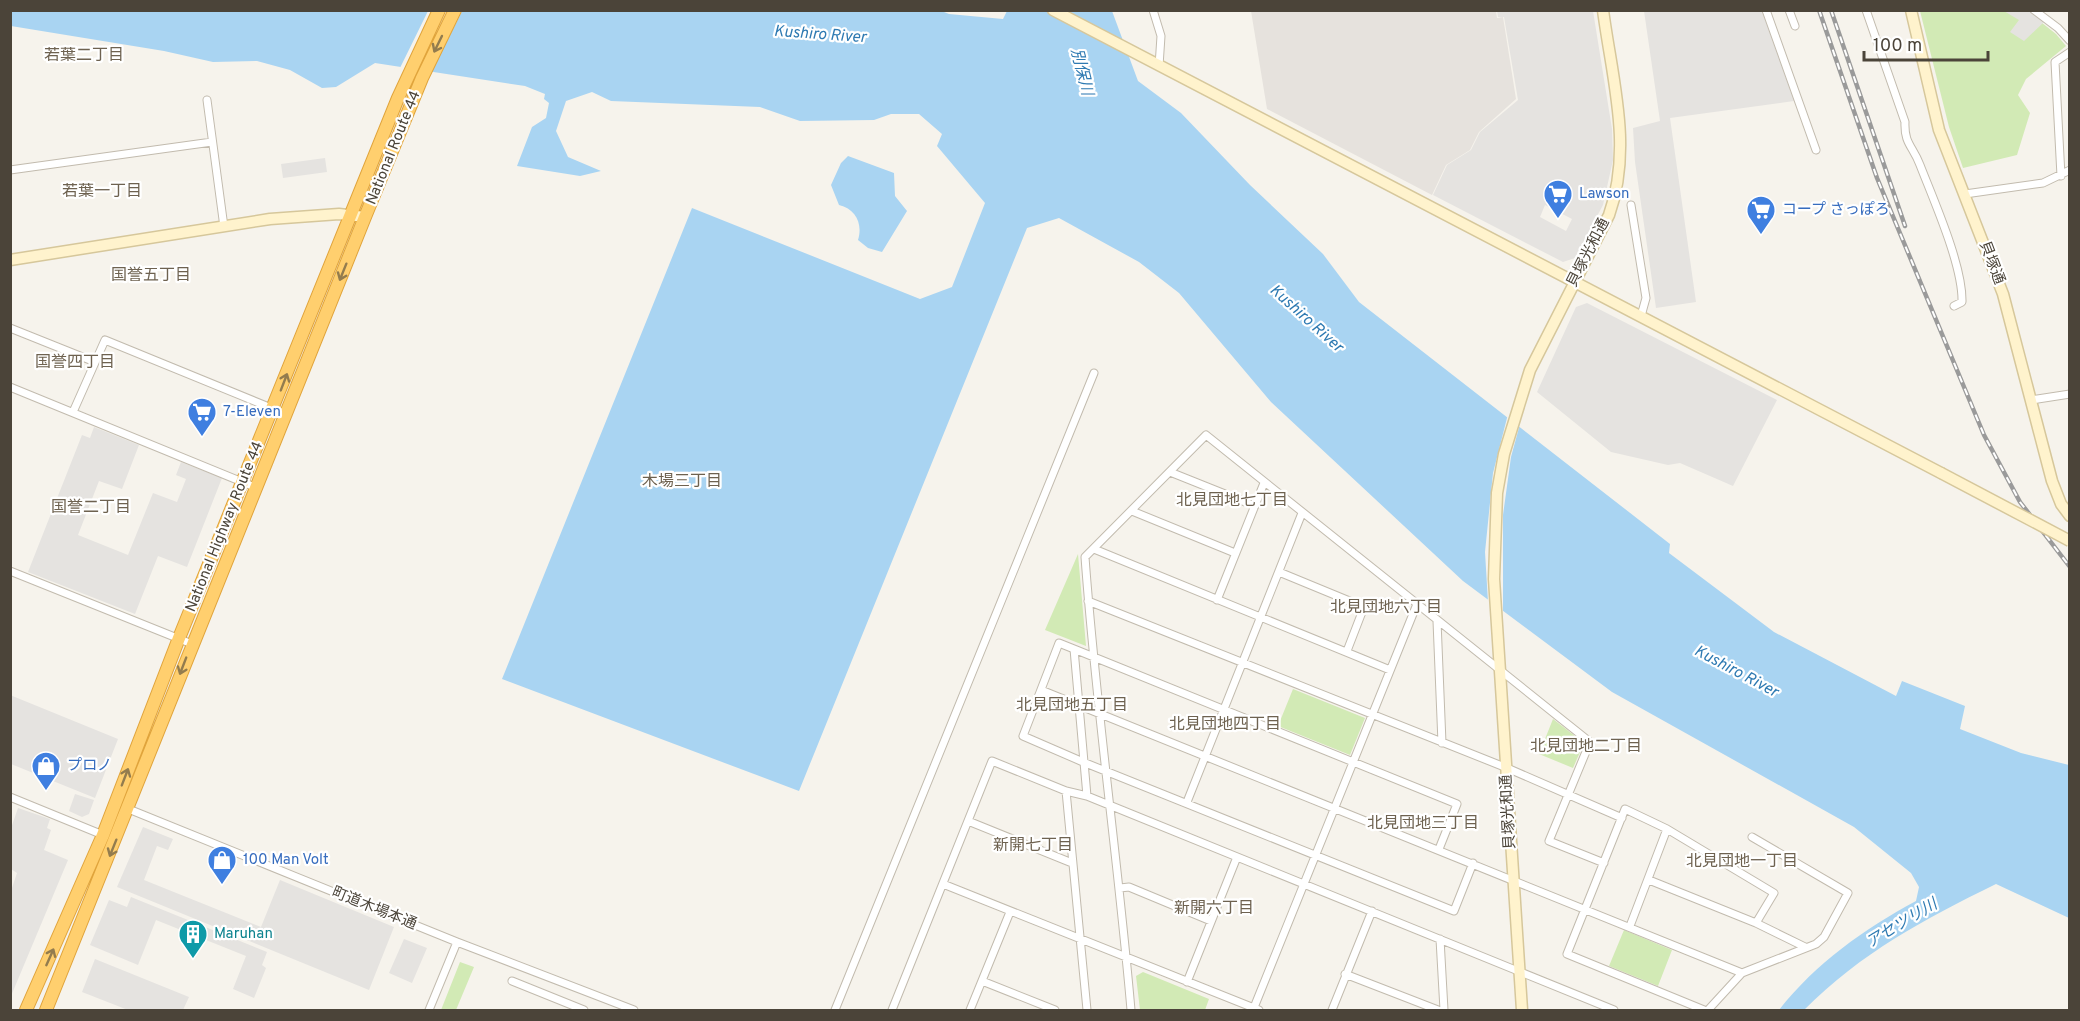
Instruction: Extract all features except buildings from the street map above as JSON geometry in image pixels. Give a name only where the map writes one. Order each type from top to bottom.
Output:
[{"type":"highway","name":"National Highway Route 44","points":[[26,1011],[103,835],[179,638],[351,214],[408,75],[439,10]]},
{"type":"highway","name":"National Route 44","points":[[365,217],[422,78],[455,10]]},
{"type":"highway","name":"National Highway Route 44","points":[[46,1011],[365,217]]},
{"type":"street","points":[[1053,10],[2070,541]]},
{"type":"street","points":[[1153,10],[1161,36],[1159,66]]},
{"type":"street","name":"貝塚光和通","points":[[1522,1011],[1495,614],[1494,541],[1497,493],[1515,414],[1530,370],[1609,214],[1619,177],[1620,122],[1603,10]]},
{"type":"street","points":[[1766,10],[1816,150]]},
{"type":"street","points":[[1790,10],[1795,26]]},
{"type":"street","points":[[1866,10],[1905,122],[1906,140],[1918,161],[1956,264],[1962,303],[1954,306]]},
{"type":"street","name":"貝塚通","points":[[1911,10],[1940,130],[2003,294],[2056,494],[2070,516]]},
{"type":"street","points":[[2034,10],[2058,28],[2070,41]]},
{"type":"street","points":[[2061,176],[2055,62],[2070,52]]},
{"type":"street","points":[[207,100],[224,227]]},
{"type":"street","points":[[10,170],[212,142]]},
{"type":"street","points":[[1965,194],[2043,183],[2070,170]]},
{"type":"street","points":[[1631,205],[1646,298],[1641,316]]},
{"type":"street","points":[[10,260],[270,219],[351,214],[365,217]]},
{"type":"street","points":[[10,327],[94,362]]},
{"type":"street","points":[[73,412],[105,340],[286,414]]},
{"type":"street","points":[[835,1011],[1094,373]]},
{"type":"street","points":[[10,387],[257,488]]},
{"type":"street","points":[[2031,400],[2070,394]]},
{"type":"street","points":[[1131,1011],[1120,888],[1098,712],[1085,558],[1206,435],[1590,742],[1549,841],[1604,863]]},
{"type":"street","points":[[1170,471],[1255,506]]},
{"type":"street","points":[[1217,600],[1264,483]]},
{"type":"street","points":[[1132,511],[1235,554]]},
{"type":"street","points":[[1186,802],[1302,513]]},
{"type":"street","points":[[1094,549],[1390,670]]},
{"type":"street","points":[[10,571],[192,644]]},
{"type":"street","points":[[1279,572],[1364,607],[1347,651]]},
{"type":"street","points":[[1088,601],[1507,768],[1622,818]]},
{"type":"street","points":[[943,884],[1255,1010],[1417,604]]},
{"type":"street","points":[[1437,621],[1442,743]]},
{"type":"street","points":[[1439,849],[1457,804],[1059,643],[1023,736],[1454,911],[1473,863]]},
{"type":"street","points":[[1074,649],[1087,796]]},
{"type":"street","points":[[1041,690],[1586,908],[1742,973]]},
{"type":"street","points":[[892,1011],[992,761],[1066,791],[1087,796],[1304,883],[1519,971],[1602,1008],[1614,1011]]},
{"type":"street","points":[[1066,791],[1087,1011]]},
{"type":"street","points":[[10,797],[103,835]]},
{"type":"street","name":"町道木場本通","points":[[115,804],[634,1011]]},
{"type":"street","points":[[1752,837],[1848,893],[1824,937],[1816,944],[1742,973],[1706,1011],[1567,954],[1625,809],[1667,829],[1774,893],[1756,923]]},
{"type":"street","points":[[968,821],[1072,863]]},
{"type":"street","points":[[1630,926],[1667,829]]},
{"type":"street","points":[[1186,982],[1237,857]]},
{"type":"street","points":[[1649,880],[1756,923],[1805,947]]},
{"type":"street","points":[[1120,888],[1129,887],[1211,921]]},
{"type":"street","points":[[1332,1011],[1372,911]]},
{"type":"street","points":[[970,1011],[1010,912]]},
{"type":"street","points":[[1440,939],[1444,1011]]},
{"type":"street","points":[[429,1011],[457,942]]},
{"type":"street","points":[[1345,974],[1438,1011]]},
{"type":"street","points":[[512,981],[584,1011]]},
{"type":"street","points":[[982,981],[1054,1011]]},
{"type":"shaded area","points":[[1251,11],[1496,11],[1497,18],[1503,17],[1516,99],[1479,132],[1470,150],[1446,165],[1432,195],[1267,109]]},
{"type":"shaded area","points":[[1497,11],[1593,11],[1612,129],[1613,160],[1603,205],[1575,258],[1563,262],[1433,195],[1447,165],[1471,150],[1480,132],[1518,100],[1504,17],[1498,17]],"holes":[[[1545,205],[1572,219],[1566,231],[1540,217]]]},
{"type":"shaded area","points":[[1644,11],[1762,11],[1794,101],[1670,118],[1696,302],[1656,308],[1635,162],[1633,128],[1660,121]]},
{"type":"shaded area","points":[[2004,11],[2029,11],[2044,22],[2024,41],[2010,32],[2019,20]]},
{"type":"shaded area","points":[[325,158],[327,172],[283,178],[281,164]]},
{"type":"shaded area","points":[[1587,303],[1777,400],[1733,486],[1680,463],[1668,465],[1611,452],[1537,392],[1576,307]]},
{"type":"shaded area","points":[[94,427],[139,445],[122,489],[99,481],[78,535],[128,555],[153,493],[177,502],[186,479],[176,475],[181,462],[222,478],[187,567],[158,556],[135,614],[28,572],[82,435],[90,438]]},
{"type":"shaded area","points":[[10,695],[118,739],[95,798],[11,764]]},
{"type":"shaded area","points":[[75,794],[94,800],[89,814],[82,817],[69,811]]},
{"type":"shaded area","points":[[18,808],[50,819],[47,828],[51,830],[44,850],[68,860],[11,996],[11,891],[17,873],[11,869],[10,831]]},
{"type":"shaded area","points":[[143,827],[173,839],[168,850],[157,846],[144,880],[261,927],[280,880],[394,927],[369,990],[117,887]]},
{"type":"shaded area","points":[[131,897],[267,952],[262,965],[266,968],[254,998],[233,989],[246,956],[156,920],[138,965],[90,945],[109,900],[127,907]]},
{"type":"shaded area","points":[[404,939],[427,948],[412,983],[389,973]]},
{"type":"shaded area","points":[[95,959],[189,997],[183,1010],[128,1010],[82,992]]},
{"type":"green space","points":[[1920,11],[2027,11],[2056,34],[2066,46],[2026,79],[2018,95],[2030,113],[2017,155],[1963,168],[1949,127]]},
{"type":"green space","points":[[1078,554],[1086,646],[1045,630]]},
{"type":"green space","points":[[1293,689],[1365,718],[1350,755],[1278,726]]},
{"type":"green space","points":[[1553,719],[1584,743],[1573,768],[1539,754]]},
{"type":"green space","points":[[1624,930],[1672,950],[1658,986],[1609,966]]},
{"type":"green space","points":[[460,962],[474,967],[456,1010],[441,1010]]},
{"type":"green space","points":[[1143,972],[1209,999],[1205,1010],[1140,1010],[1136,976]]},
{"type":"water","points":[[939,10],[949,14],[1003,19],[1007,11],[1112,11],[1138,81],[1181,113],[1250,185],[1323,254],[1359,302],[1670,544],[1669,553],[1774,632],[1896,696],[1902,681],[1965,706],[1960,729],[2021,753],[2069,765],[2069,918],[1996,884],[1918,924],[1871,954],[1826,989],[1804,1010],[1779,1010],[1809,977],[1842,948],[1878,923],[1916,901],[1919,887],[1911,873],[1854,827],[1612,692],[1463,581],[1271,402],[1179,293],[1139,262],[1059,218],[1027,228],[799,791],[502,679],[692,208],[920,299],[952,287],[985,203],[937,146],[942,134],[919,114],[891,114],[874,120],[800,121],[760,107],[611,101],[592,92],[566,101],[556,131],[568,157],[601,171],[580,176],[517,166],[532,127],[546,118],[549,103],[544,99],[545,94],[525,86],[375,63],[336,87],[322,88],[290,70],[257,61],[213,62],[164,51],[11,26],[10,11]]},
{"type":"water","points":[[848,156],[894,173],[895,196],[907,211],[882,252],[868,248],[858,240],[860,228],[857,218],[850,210],[839,205],[831,185],[841,163]]},
{"type":"pier","points":[[428,11],[462,11],[430,75],[399,70]]},
{"type":"pier","points":[[1508,414],[1520,424],[1511,457],[1503,515],[1503,614],[1488,602],[1485,552],[1493,473]]},
{"type":"railway","points":[[1819,10],[1877,178],[1984,435],[2020,502],[2070,567]]},
{"type":"railway","points":[[1831,10],[1905,226]]},
{"type":"place","name":"Lawson","points":[[1558,220]]},
{"type":"place","name":"コープ さっぽろ","points":[[1761,236]]},
{"type":"place","name":"7-Eleven","points":[[202,438]]},
{"type":"place","name":"プロノ","points":[[46,792]]},
{"type":"place","name":"100 Man Volt","points":[[222,886]]},
{"type":"place","name":"Maruhan","points":[[193,960]]},
{"type":"district","name":"若葉二丁目","points":[[84,56]]},
{"type":"district","name":"若葉一丁目","points":[[102,192]]},
{"type":"district","name":"国誉五丁目","points":[[151,276]]},
{"type":"district","name":"国誉四丁目","points":[[75,363]]},
{"type":"district","name":"木場三丁目","points":[[682,482]]},
{"type":"district","name":"北見団地七丁目","points":[[1232,501]]},
{"type":"district","name":"国誉二丁目","points":[[91,508]]},
{"type":"district","name":"北見団地六丁目","points":[[1386,608]]},
{"type":"district","name":"北見団地五丁目","points":[[1072,706]]},
{"type":"district","name":"北見団地四丁目","points":[[1225,725]]},
{"type":"district","name":"北見団地二丁目","points":[[1586,747]]},
{"type":"district","name":"北見団地三丁目","points":[[1423,824]]},
{"type":"district","name":"新開七丁目","points":[[1033,846]]},
{"type":"district","name":"北見団地一丁目","points":[[1742,862]]},
{"type":"district","name":"新開六丁目","points":[[1214,909]]},
{"type":"water label","name":"Kushiro River","points":[[820,35]]},
{"type":"water label","name":"別保川","points":[[1081,72]]},
{"type":"water label","name":"Kushiro River","points":[[1306,319]]},
{"type":"water label","name":"Kushiro River","points":[[1736,672]]},
{"type":"water label","name":"アセツリ川","points":[[1902,924]]}]
